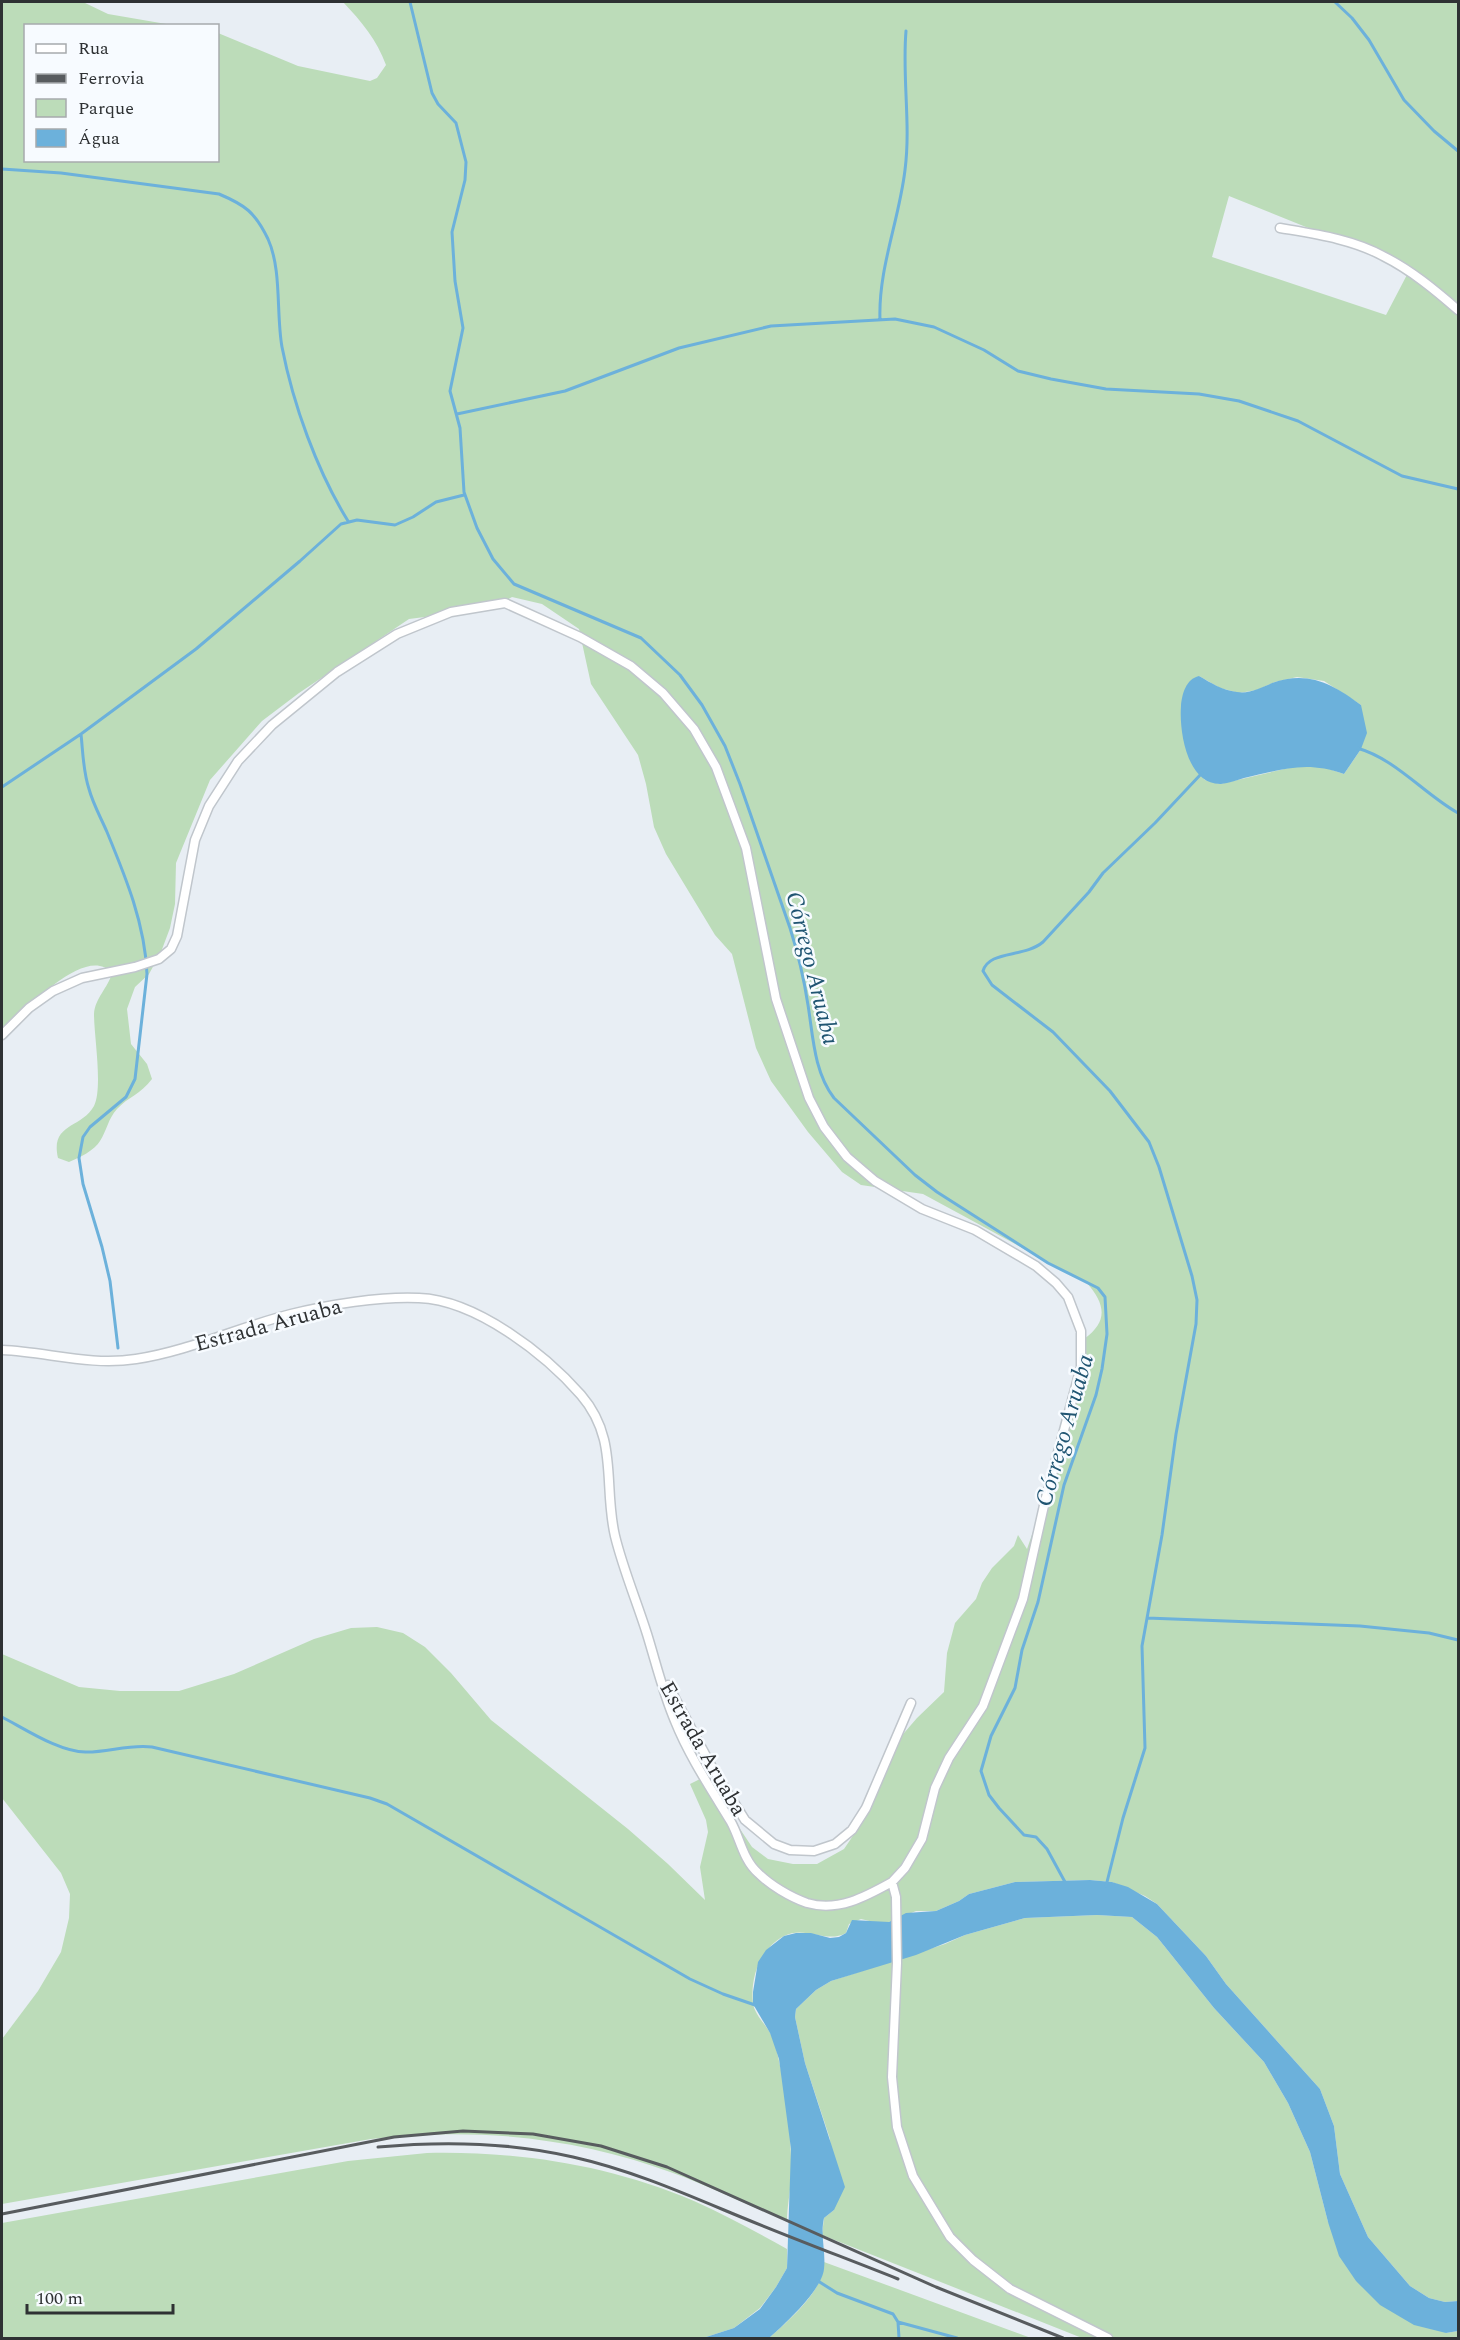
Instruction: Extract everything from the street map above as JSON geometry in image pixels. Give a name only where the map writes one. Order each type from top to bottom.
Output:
[{"type":"street","points":[[1280,228],[1336,239],[1382,255],[1413,273],[1458,310]]},
{"type":"street","points":[[2,1035],[29,1008],[52,991],[82,978],[135,967],[159,958],[171,949],[177,936],[195,840],[209,806],[238,761],[272,725],[337,672],[397,634],[452,612],[505,603],[580,637],[631,666],[663,693],[694,729],[717,767],[746,848],[776,999],[809,1098],[824,1126],[848,1157],[875,1181],[912,1203],[975,1230],[1035,1266],[1056,1283],[1068,1297],[1081,1331],[1081,1367],[1045,1501],[1023,1599],[983,1706],[949,1758],[935,1788],[922,1839],[905,1868],[892,1882],[896,1897],[897,1963],[892,2076],[897,2127],[914,2176],[950,2237],[973,2260],[1010,2289],[1108,2338]]},
{"type":"street","name":"Estrada Aruaba","points":[[2,1350],[87,1362],[140,1359],[291,1314],[352,1302],[420,1298],[454,1304],[483,1318],[527,1346],[559,1372],[584,1398],[599,1419],[607,1443],[615,1534],[674,1720],[693,1758],[733,1826],[740,1845],[755,1871],[780,1889],[805,1902],[829,1907],[863,1899],[892,1882]]},
{"type":"street","name":"Estrada Aruaba","points":[[657,1666],[713,1769],[745,1820],[774,1844],[790,1850],[814,1851],[835,1844],[852,1830],[866,1808],[910,1703]]},
{"type":"green space","points":[[2,2],[83,2],[108,14],[166,24],[24,24],[24,162],[219,162],[219,33],[298,66],[370,81],[377,78],[386,65],[368,31],[343,2],[1458,2],[1458,2301],[1445,2302],[1429,2298],[1410,2286],[1368,2237],[1340,2174],[1334,2126],[1320,2089],[1226,1984],[1206,1956],[1157,1904],[1145,1896],[1112,1882],[1090,1880],[1015,1882],[969,1894],[936,1911],[916,1911],[889,1922],[878,1923],[861,1919],[849,1924],[846,1933],[838,1936],[792,1933],[784,1936],[769,1948],[758,1965],[752,1993],[757,2014],[774,2041],[785,2090],[791,2165],[787,2221],[688,2178],[599,2151],[524,2138],[448,2134],[371,2139],[2,2204],[2,2039],[38,1991],[61,1952],[69,1918],[70,1894],[61,1873],[2,1798],[2,1654],[79,1687],[120,1691],[179,1691],[234,1674],[314,1639],[351,1628],[377,1627],[403,1633],[425,1647],[451,1673],[491,1720],[628,1829],[705,1900],[700,1867],[708,1832],[706,1820],[690,1784],[700,1779],[730,1814],[752,1847],[768,1859],[793,1864],[817,1864],[844,1849],[863,1821],[892,1747],[944,1692],[947,1653],[955,1623],[976,1599],[982,1583],[992,1568],[1014,1546],[1018,1535],[1027,1549],[1064,1443],[1082,1382],[1079,1335],[1084,1339],[1098,1326],[1102,1312],[1098,1298],[1087,1283],[923,1194],[861,1185],[842,1172],[808,1132],[771,1081],[756,1048],[732,954],[715,935],[666,854],[654,827],[638,755],[591,684],[579,629],[542,604],[512,597],[496,606],[480,610],[409,619],[299,693],[262,721],[210,780],[176,863],[175,904],[170,928],[161,952],[149,974],[135,987],[127,1009],[131,1044],[147,1064],[152,1079],[117,1109],[100,1141],[91,1151],[69,1162],[58,1158],[58,1138],[62,1132],[88,1113],[97,1098],[98,1075],[94,1014],[112,973],[100,966],[86,967],[70,974],[38,998],[2,1033]],"holes":[[[1229,196],[1410,269],[1386,315],[1212,257]],[[1199,676],[1220,688],[1239,693],[1257,690],[1275,682],[1297,677],[1324,681],[1361,705],[1361,749],[1344,774],[1323,767],[1293,767],[1220,784],[1205,780],[1196,769]]]},
{"type":"green space","points":[[1097,1915],[1132,1917],[1157,1937],[1214,2008],[1264,2062],[1288,2103],[1310,2152],[1328,2222],[1446,2333],[1458,2331],[1458,2338],[1082,2338],[822,2235],[824,2218],[834,2210],[830,2139],[805,2063],[795,2017],[796,2009],[816,1990],[831,1981],[945,1944],[965,1935],[1025,1918]]},
{"type":"green space","points":[[427,2153],[529,2158],[596,2169],[629,2178],[694,2201],[787,2249],[787,2268],[760,2308],[734,2328],[703,2338],[2,2338],[2,2223],[348,2161]]},
{"type":"green space","points":[[824,2262],[1031,2338],[769,2338],[795,2314],[812,2294],[823,2273]]},
{"type":"water","points":[[1199,676],[1222,688],[1241,692],[1255,690],[1285,679],[1297,678],[1320,681],[1330,685],[1361,705],[1367,733],[1361,749],[1344,774],[1305,767],[1224,784],[1209,782],[1200,776],[1193,766],[1182,729],[1181,706],[1184,692],[1191,680]]},
{"type":"water","points":[[1090,1880],[1112,1882],[1128,1887],[1157,1904],[1206,1956],[1226,1984],[1320,2089],[1334,2126],[1340,2174],[1368,2237],[1410,2286],[1429,2298],[1445,2302],[1458,2301],[1458,2331],[1446,2333],[1414,2325],[1380,2305],[1356,2281],[1339,2256],[1310,2152],[1288,2103],[1264,2062],[1214,2008],[1157,1937],[1132,1917],[1097,1915],[1025,1918],[965,1935],[916,1955],[831,1981],[816,1990],[796,2009],[795,2017],[805,2063],[845,2187],[834,2210],[824,2218],[822,2277],[810,2297],[769,2338],[703,2338],[734,2328],[760,2309],[787,2268],[791,2149],[779,2059],[770,2033],[753,2004],[758,1962],[766,1950],[784,1936],[811,1933],[830,1938],[839,1937],[846,1933],[852,1920],[889,1922],[906,1913],[936,1911],[969,1894],[1015,1882]]},
{"type":"waterway","name":"Córrego Aruaba","points":[[410,2],[432,93],[438,104],[456,123],[466,162],[465,180],[452,232],[455,281],[463,328],[450,391],[460,428],[464,492],[477,528],[493,559],[514,584],[641,638],[680,675],[702,705],[725,746],[740,784],[790,928],[803,976],[818,1065],[827,1088],[834,1098],[915,1175],[937,1192],[1048,1263],[1098,1288],[1105,1297],[1107,1334],[1096,1395],[1064,1485],[1038,1602],[1022,1650],[1015,1688],[991,1736],[981,1771],[989,1795],[1024,1835],[1036,1837],[1047,1849],[1065,1882]]},
{"type":"waterway","points":[[1335,2],[1352,18],[1369,40],[1404,100],[1434,131],[1458,151]]},
{"type":"waterway","points":[[880,320],[882,282],[902,189],[907,153],[906,31]]},
{"type":"waterway","points":[[2,169],[61,173],[219,194],[243,206],[254,216],[268,239],[272,251],[277,278],[282,347],[300,414],[316,459],[348,521]]},
{"type":"waterway","points":[[457,414],[565,391],[679,348],[771,326],[895,319],[934,327],[984,350],[1018,371],[1051,379],[1106,389],[1199,394],[1239,401],[1298,421],[1402,476],[1458,489]]},
{"type":"waterway","points":[[2,787],[81,734],[196,649],[341,524],[357,520],[395,525],[413,517],[436,502],[464,495]]},
{"type":"waterway","points":[[81,734],[87,782],[133,901],[143,937],[147,974],[135,1079],[126,1097],[90,1127],[83,1137],[79,1158],[83,1184],[110,1281],[118,1348]]},
{"type":"waterway","points":[[1357,748],[1397,768],[1458,813]]},
{"type":"waterway","points":[[1106,1886],[1123,1818],[1145,1748],[1142,1646],[1196,1324],[1197,1300],[1159,1167],[1149,1142],[1110,1091],[1053,1032],[992,985],[983,971],[992,960],[1035,947],[1043,942],[1089,892],[1103,873],[1202,773]]},
{"type":"waterway","points":[[1147,1618],[1360,1626],[1429,1633],[1458,1640]]},
{"type":"waterway","points":[[2,1717],[66,1749],[95,1752],[152,1747],[370,1798],[387,1804],[690,1979],[755,2005]]},
{"type":"waterway","points":[[818,2281],[837,2293],[893,2314],[898,2322],[899,2338]]},
{"type":"waterway","points":[[898,2322],[957,2338]]},
{"type":"railway","points":[[2,2214],[394,2137],[463,2131],[533,2134],[601,2146],[667,2167],[936,2287],[1063,2338]]},
{"type":"railway","points":[[378,2147],[476,2144],[525,2148],[593,2162],[668,2187],[898,2279]]}]
